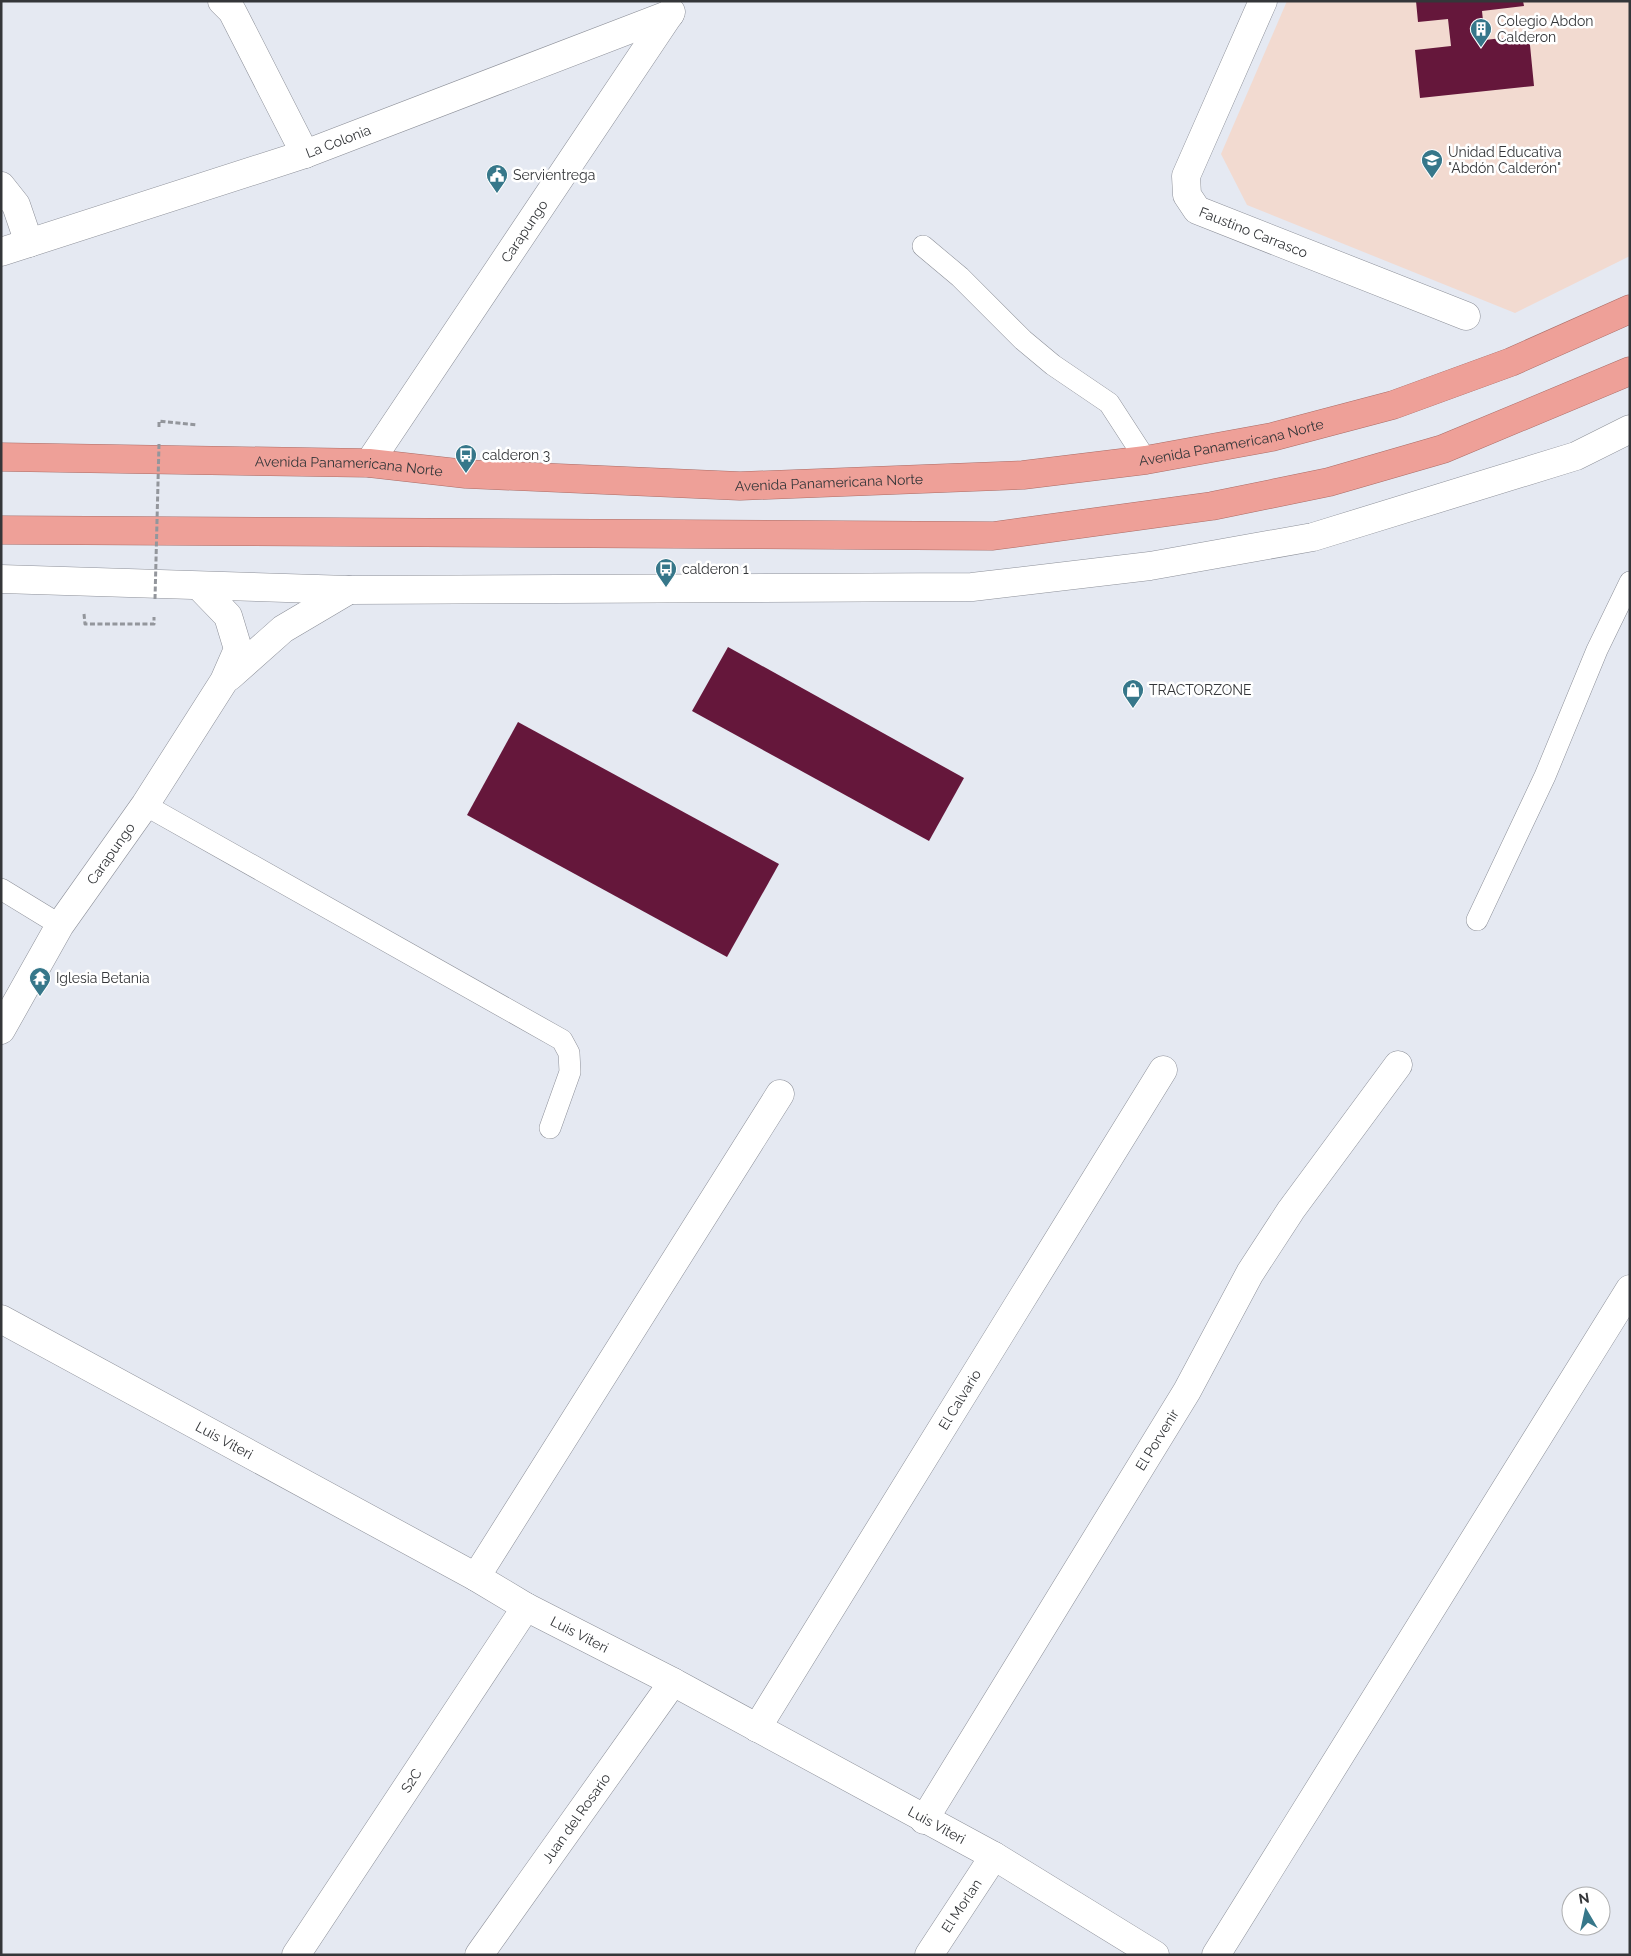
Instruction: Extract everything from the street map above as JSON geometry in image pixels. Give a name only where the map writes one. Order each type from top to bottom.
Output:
[{"type":"highway","name":"Avenida Panamericana Norte","points":[[1,457],[369,463],[466,474],[740,486],[1023,475],[1146,460],[1272,437],[1393,405],[1511,362],[1630,309]]},
{"type":"highway","points":[[1,530],[993,536],[1212,506],[1329,482],[1443,449],[1630,371]]},
{"type":"street","points":[[222,1],[232,10],[305,154]]},
{"type":"street","name":"Faustino Carrasco","points":[[1263,1],[1186,176],[1187,195],[1197,210],[1466,316]]},
{"type":"street","name":"La Colonia","points":[[1,252],[305,154],[675,7]]},
{"type":"street","name":"Carapungo","points":[[369,463],[675,7]]},
{"type":"street","points":[[1,186],[16,205],[29,243]]},
{"type":"street","points":[[1,579],[349,590],[972,587],[1140,568],[1313,538],[1576,456],[1630,429]]},
{"type":"street","name":"Carapungo","points":[[1,1030],[60,925],[145,805],[224,681],[238,649],[228,616],[199,586]]},
{"type":"street","name":"Carapungo","points":[[224,681],[283,629],[349,590]]},
{"type":"street","name":"El Porvenir","points":[[924,1820],[1186,1391],[1250,1273],[1291,1210],[1398,1065]]},
{"type":"street","name":"El Calvario","points":[[757,1728],[1162,1070]]},
{"type":"street","points":[[476,1577],[780,1094]]},
{"type":"street","points":[[1216,1955],[1630,1289]]},
{"type":"street","name":"Luis Viteri","points":[[1,1319],[476,1577],[526,1607],[673,1682],[924,1820],[994,1856],[1155,1955]]},
{"type":"street","name":"S2C","points":[[296,1955],[526,1607]]},
{"type":"street","name":"Juan del Rosario","points":[[479,1955],[673,1682]]},
{"type":"street","name":"El Morlan","points":[[929,1955],[994,1856]]},
{"type":"lane","points":[[923,246],[960,277],[1022,340],[1053,365],[1109,403],[1146,460]]},
{"type":"lane","points":[[1477,920],[1546,776],[1597,650],[1630,582]]},
{"type":"lane","points":[[145,805],[562,1040],[569,1053],[570,1072],[550,1128]]},
{"type":"lane","points":[[1,890],[60,925]]},
{"type":"path","points":[[155,599],[158,444]]},
{"type":"shaded area","name":"Unidad Educativa \"Abdón Calderón\"","points":[[1287,1],[1630,1],[1630,256],[1515,313],[1247,205],[1221,154]]},
{"type":"building","name":"Colegio Abdon Calderon","points":[[1416,1],[1523,1],[1524,6],[1482,11],[1485,40],[1529,35],[1534,86],[1420,98],[1415,50],[1451,46],[1448,19],[1418,22]]},
{"type":"building","points":[[728,647],[964,778],[929,841],[692,711]]},
{"type":"building","points":[[518,722],[779,864],[727,957],[467,815]]},
{"type":"place","name":"Colegio Abdon Calderon","points":[[1481,48]]},
{"type":"place","name":"Unidad Educativa \"Abdón Calderón\"","points":[[1432,179]]},
{"type":"place","name":"Servientrega","points":[[497,194]]},
{"type":"place","name":"calderon 3","points":[[466,474]]},
{"type":"place","name":"calderon 1","points":[[666,588]]},
{"type":"place","name":"TRACTORZONE","points":[[1133,709]]},
{"type":"place","name":"Iglesia Betania","points":[[40,997]]}]
